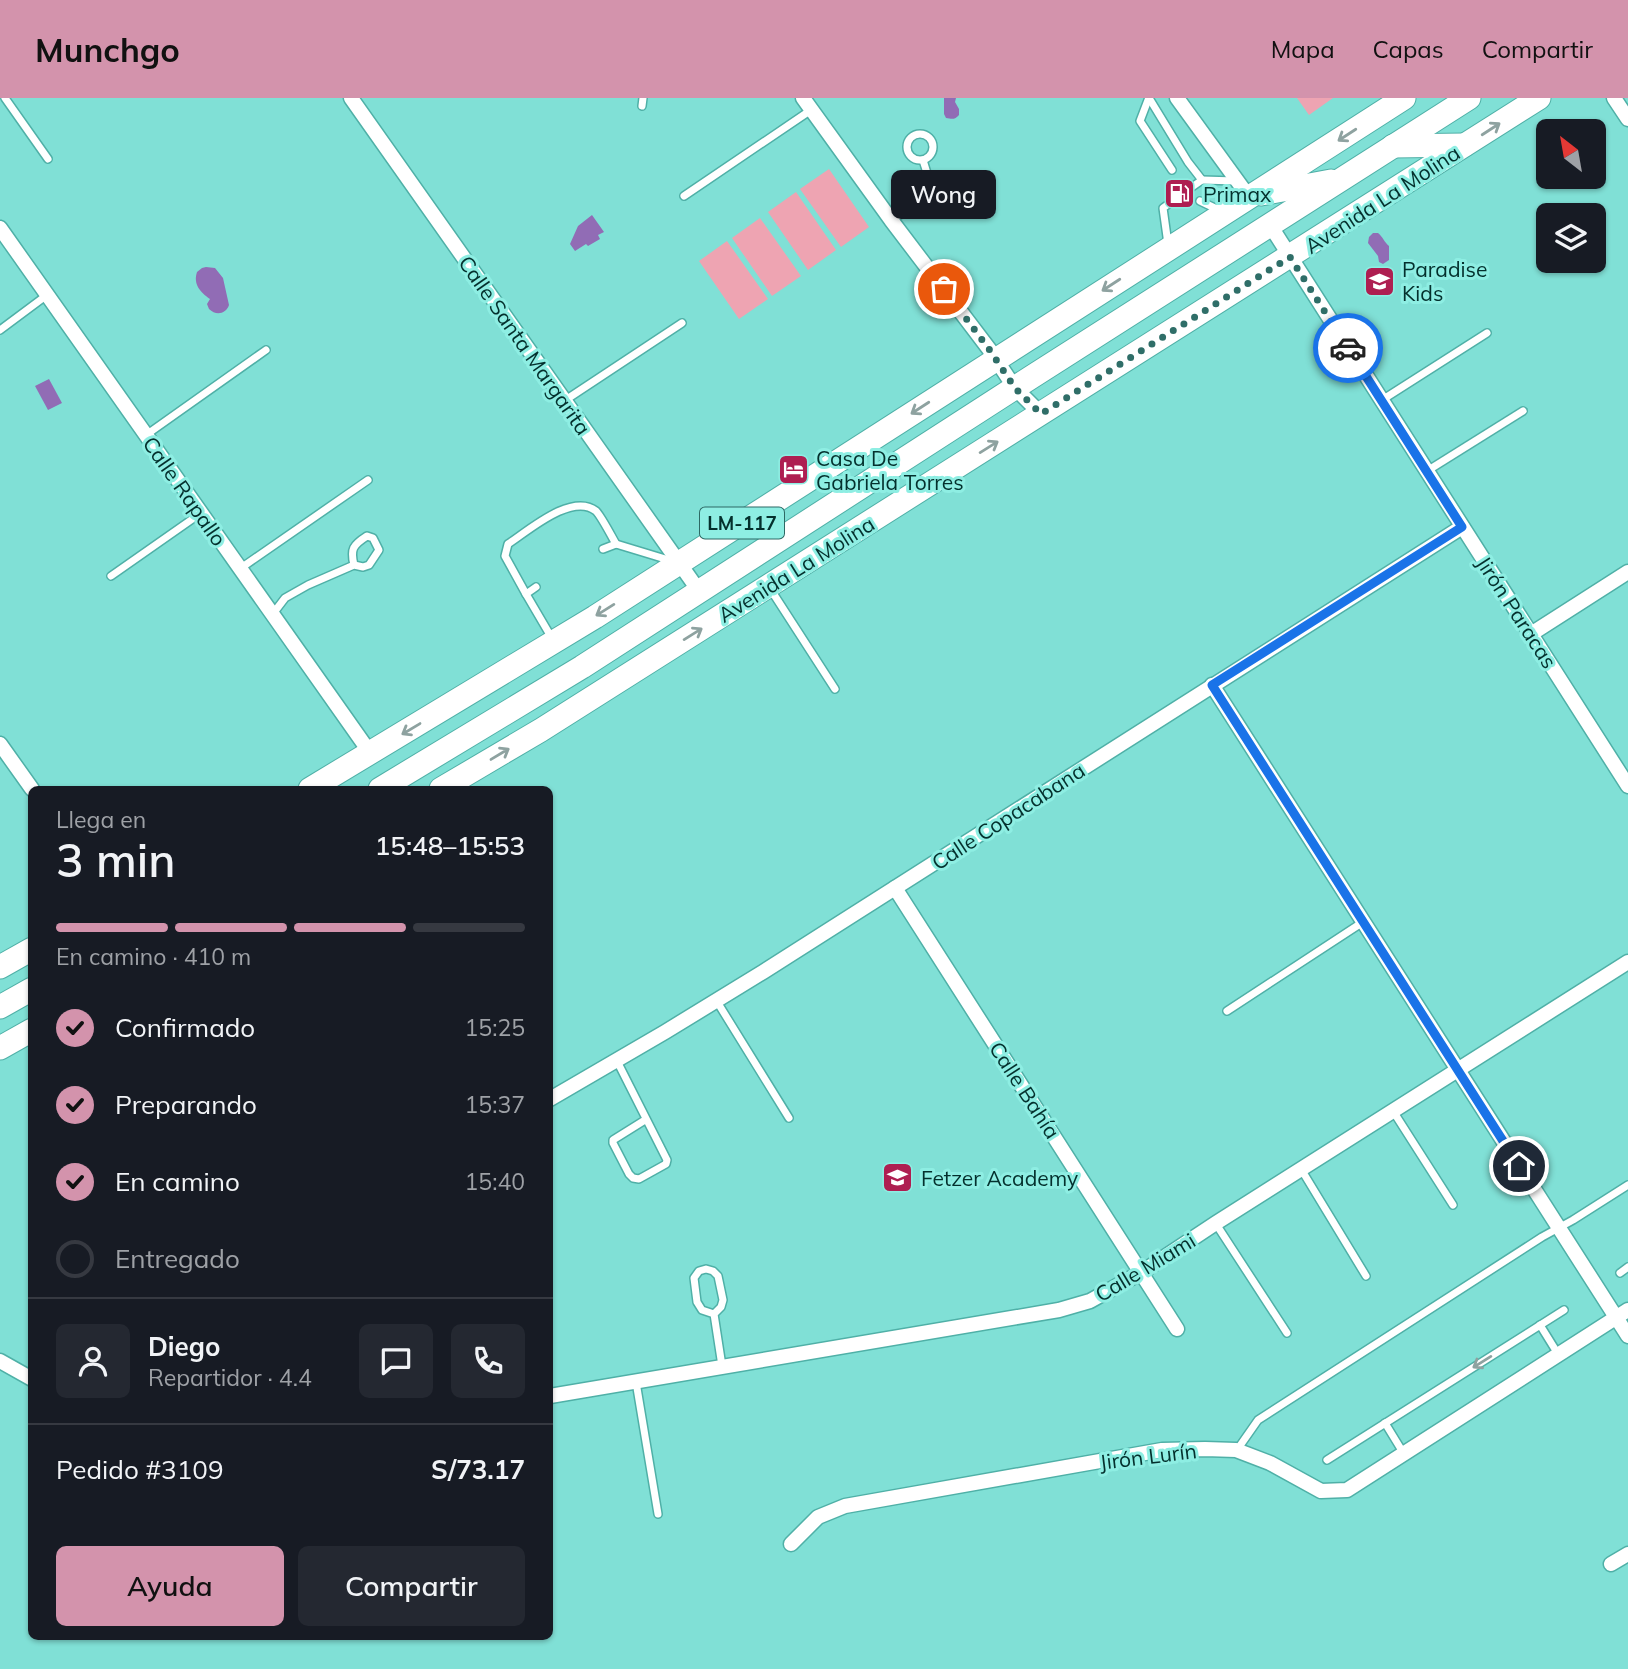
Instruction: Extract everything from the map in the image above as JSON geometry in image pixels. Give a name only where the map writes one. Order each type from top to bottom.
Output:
[{"type":"main road","name":"LM-117","points":[[315,786],[680,563],[1225,212],[1243,189],[1404,98]]},
{"type":"main road","name":"Avenida La Molina","points":[[385,786],[582,667],[1469,98]]},
{"type":"main road","name":"Avenida La Molina","points":[[446,786],[541,730],[1539,98]]},
{"type":"main road","points":[[1393,146],[1465,145]]},
{"type":"main road","points":[[1243,189],[1344,178]]},
{"type":"main road","points":[[1139,308],[1169,248]]},
{"type":"main road","points":[[0,967],[28,951]]},
{"type":"main road","points":[[0,1007],[28,991]]},
{"type":"main road","points":[[0,1048],[28,1032]]},
{"type":"street","name":"Calle Santa Margarita","points":[[351,98],[699,591]]},
{"type":"street","points":[[1177,98],[1243,189]]},
{"type":"street","points":[[1618,99],[1628,119]]},
{"type":"street","points":[[807,104],[1015,388],[1041,414]]},
{"type":"street","name":"Jirón Paracas","points":[[1270,225],[1628,786]]},
{"type":"street","name":"Calle Rapallo","points":[[0,228],[371,754]]},
{"type":"street","name":"Calle Copacabana","points":[[553,1097],[716,1000],[895,888],[1462,527]]},
{"type":"street","points":[[1531,634],[1628,572]]},
{"type":"street","points":[[1212,685],[1559,1228],[1622,1314],[1628,1336]]},
{"type":"street","points":[[0,744],[30,786]]},
{"type":"street","name":"Calle Bahía","points":[[895,888],[1177,1329]]},
{"type":"street","name":"Calle Miami","points":[[553,1395],[1059,1310],[1090,1301],[1142,1272],[1628,962]]},
{"type":"street","name":"Jirón Lurín","points":[[791,1544],[818,1517],[845,1506],[1162,1450],[1236,1450],[1270,1463],[1321,1491],[1347,1490],[1622,1314]]},
{"type":"street","points":[[0,1361],[28,1377]]},
{"type":"street","points":[[1611,1564],[1628,1554]]},
{"type":"lane","points":[[5,98],[48,159]]},
{"type":"lane","points":[[1149,99],[1202,180],[1243,189]]},
{"type":"lane","points":[[1149,99],[1140,121],[1172,170]]},
{"type":"lane","points":[[684,196],[807,104]]},
{"type":"lane","points":[[891,220],[928,194],[930,185],[923,160]]},
{"type":"lane","points":[[1192,187],[1202,180]]},
{"type":"lane","points":[[1200,201],[1225,212]]},
{"type":"lane","points":[[1169,248],[1163,208],[1170,203]]},
{"type":"lane","points":[[0,330],[47,295]]},
{"type":"lane","points":[[564,401],[682,323]]},
{"type":"lane","points":[[1382,401],[1487,333]]},
{"type":"lane","points":[[146,435],[266,350]]},
{"type":"lane","points":[[1427,471],[1523,411]]},
{"type":"lane","points":[[240,569],[368,480]]},
{"type":"lane","points":[[554,642],[505,556],[508,544],[568,506],[583,506],[596,511],[616,544]]},
{"type":"lane","points":[[111,576],[201,513]]},
{"type":"lane","points":[[272,615],[285,598],[309,585],[354,565],[369,565],[379,550],[373,538],[367,536],[355,544],[351,554],[354,565]]},
{"type":"lane","points":[[603,549],[616,544],[680,563]]},
{"type":"lane","points":[[526,594],[536,587]]},
{"type":"lane","points":[[768,587],[835,689]]},
{"type":"lane","points":[[1227,1011],[1363,922]]},
{"type":"lane","points":[[716,1000],[789,1118]]},
{"type":"lane","points":[[616,1061],[667,1160],[666,1164],[639,1179],[629,1174],[613,1140],[645,1120]]},
{"type":"lane","points":[[1393,1110],[1453,1205]]},
{"type":"lane","points":[[1301,1169],[1366,1276]]},
{"type":"lane","points":[[1236,1450],[1258,1420],[1542,1237],[1628,1185]]},
{"type":"lane","points":[[1216,1223],[1287,1333]]},
{"type":"lane","points":[[1620,1272],[1628,1268]]},
{"type":"lane","points":[[706,1269],[718,1276],[723,1300],[721,1307],[714,1314],[702,1310],[696,1301],[694,1278],[699,1271],[706,1269]]},
{"type":"lane","points":[[1327,1460],[1564,1310]]},
{"type":"lane","points":[[714,1314],[722,1366]]},
{"type":"lane","points":[[1540,1325],[1559,1355]]},
{"type":"lane","points":[[636,1381],[658,1514]]},
{"type":"lane","points":[[1385,1423],[1404,1454]]},
{"type":"shaded area","points":[[944,98],[956,98],[959,115],[956,118],[946,118]]},
{"type":"shaded area","points":[[1297,98],[1333,98],[1309,115]]},
{"type":"shaded area","points":[[829,169],[869,227],[841,247],[800,189]]},
{"type":"shaded area","points":[[796,192],[836,250],[808,270],[768,212]]},
{"type":"shaded area","points":[[592,215],[604,232],[598,235],[600,239],[575,251],[570,244],[578,226]]},
{"type":"shaded area","points":[[760,218],[801,276],[772,296],[732,238]]},
{"type":"shaded area","points":[[1373,233],[1378,233],[1389,246],[1389,260],[1383,264],[1368,243]]},
{"type":"shaded area","points":[[727,241],[768,299],[739,319],[699,261]]},
{"type":"shaded area","points":[[206,267],[215,268],[223,278],[229,305],[223,312],[215,313],[209,309],[207,304],[210,299],[200,291],[197,284],[197,272]]},
{"type":"shaded area","points":[[49,379],[62,403],[48,410],[35,386]]},
{"type":"way so far","points":[[944,289],[1015,388],[1041,414],[1290,257],[1348,348]]},
{"type":"place","name":"Primax","points":[[1180,194]]},
{"type":"place","name":"Paradise Kids","points":[[1379,281]]},
{"type":"place","name":"Wong","points":[[944,289]]},
{"type":"place","name":"Casa De Gabriela Torres","points":[[793,470]]},
{"type":"place","name":"Fetzer Academy","points":[[898,1178]]},
{"type":"route","points":[[1348,348],[1462,527],[1212,685],[1519,1166]]}]
